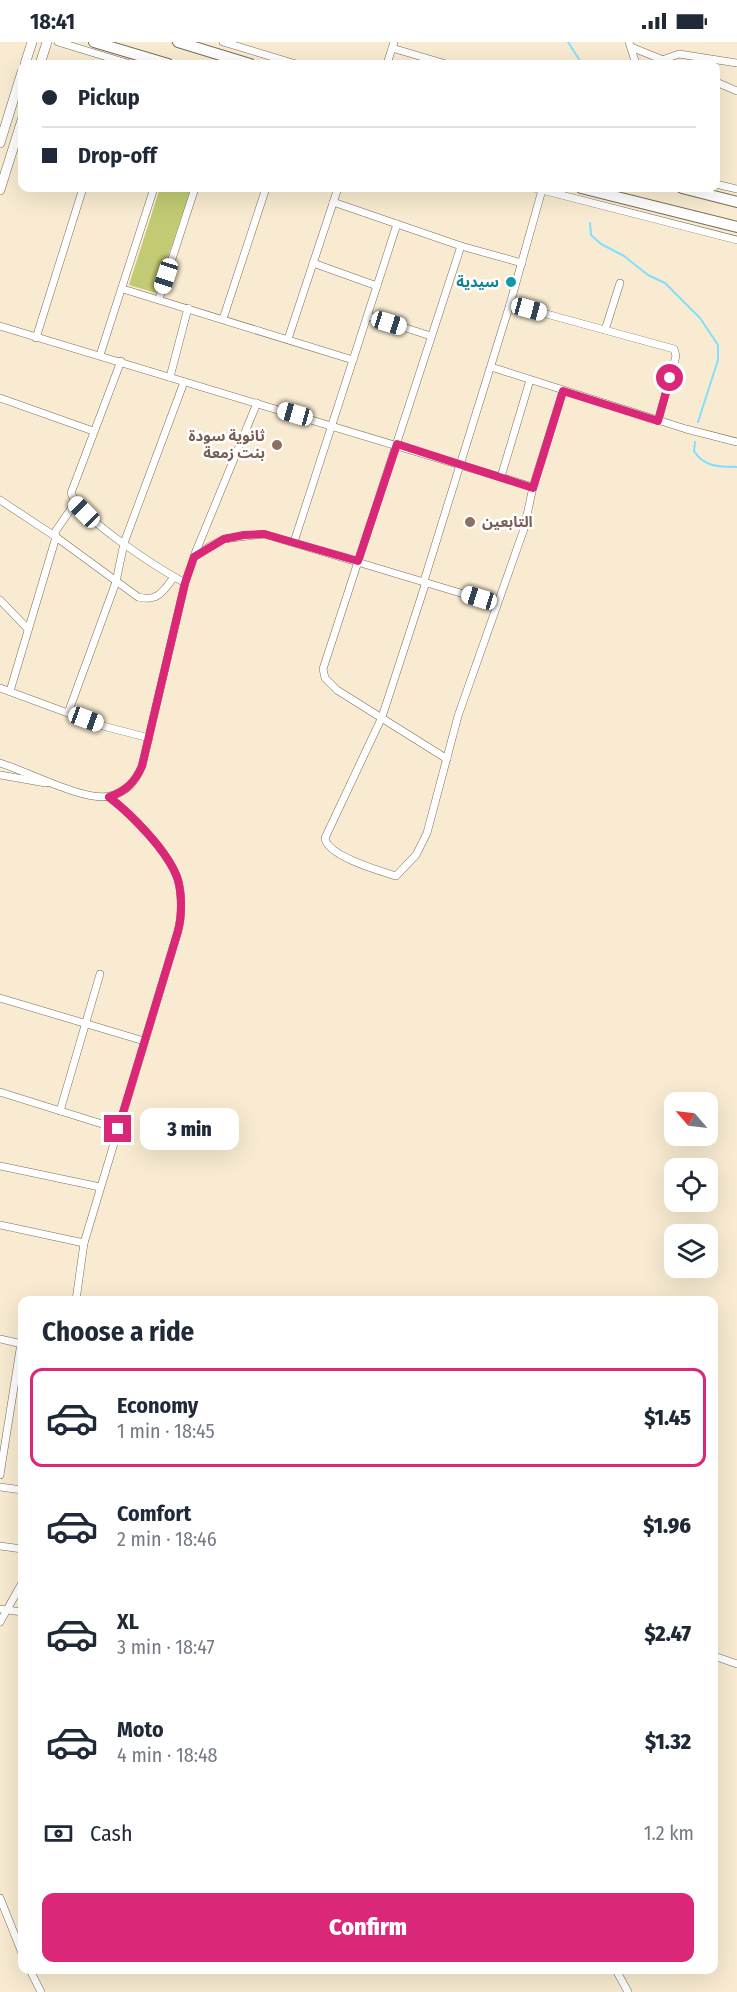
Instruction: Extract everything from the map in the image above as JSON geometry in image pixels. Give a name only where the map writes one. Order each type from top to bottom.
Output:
[{"type":"main road","points":[[94,42],[155,60]]},
{"type":"main road","points":[[178,42],[237,60]]},
{"type":"main road","points":[[598,192],[737,227]]},
{"type":"main road","points":[[698,192],[737,202]]},
{"type":"street","points":[[26,60],[32,42]]},
{"type":"street","points":[[41,60],[47,42]]},
{"type":"street","points":[[58,42],[117,60]]},
{"type":"street","points":[[223,42],[283,60]]},
{"type":"street","points":[[630,44],[662,60],[679,54],[718,60]]},
{"type":"street","points":[[630,44],[635,60]]},
{"type":"street","points":[[388,60],[393,45],[435,60]]},
{"type":"street","points":[[720,60],[737,63]]},
{"type":"street","points":[[720,84],[737,91]]},
{"type":"street","points":[[0,143],[18,85]]},
{"type":"street","points":[[0,190],[18,133]]},
{"type":"street","points":[[720,185],[737,189]]},
{"type":"street","points":[[36,338],[82,192]]},
{"type":"street","points":[[100,355],[153,192]]},
{"type":"street","points":[[159,298],[194,192]]},
{"type":"street","points":[[224,319],[266,192]]},
{"type":"street","points":[[288,339],[337,192]]},
{"type":"street","points":[[537,192],[522,263],[510,304],[382,717],[324,841],[358,863],[396,876],[416,855],[424,840],[458,716],[524,529],[533,488],[563,391]]},
{"type":"street","points":[[550,192],[737,240]]},
{"type":"street","points":[[333,202],[461,246],[522,263]]},
{"type":"street","points":[[294,542],[397,224]]},
{"type":"street","points":[[447,759],[329,685],[323,669],[461,246]]},
{"type":"street","points":[[313,263],[377,285]]},
{"type":"street","points":[[605,330],[620,283]]},
{"type":"street","points":[[123,289],[159,298],[353,360]]},
{"type":"street","points":[[510,304],[674,349],[676,356],[658,421]]},
{"type":"street","points":[[170,377],[188,308]]},
{"type":"street","points":[[368,316],[431,336]]},
{"type":"street","points":[[0,326],[397,444],[533,488]]},
{"type":"street","points":[[121,361],[71,493],[75,503],[124,543],[185,583]]},
{"type":"street","points":[[491,368],[658,421],[737,442]]},
{"type":"street","points":[[501,477],[530,380]]},
{"type":"street","points":[[68,713],[116,582],[124,543],[184,382]]},
{"type":"street","points":[[0,398],[93,431]]},
{"type":"street","points":[[0,763],[90,795],[109,797],[128,788],[136,778],[142,766],[185,583],[258,403]]},
{"type":"street","points":[[0,500],[56,537],[138,597],[149,600],[156,598],[164,592],[174,577]]},
{"type":"street","points":[[9,691],[56,537],[55,532],[75,503]]},
{"type":"street","points":[[194,557],[224,539],[264,534],[497,604]]},
{"type":"street","points":[[0,600],[28,628]]},
{"type":"street","points":[[0,688],[68,713],[149,738]]},
{"type":"street","points":[[0,775],[52,783]]},
{"type":"street","points":[[77,1296],[84,1243],[181,915],[179,885],[173,870],[149,835],[134,818],[109,797]]},
{"type":"street","points":[[60,1111],[100,974]]},
{"type":"street","points":[[0,998],[144,1041]]},
{"type":"street","points":[[0,1092],[118,1129]]},
{"type":"street","points":[[0,1166],[100,1187]]},
{"type":"street","points":[[0,1225],[84,1243]]},
{"type":"street","points":[[0,1339],[18,1343]]},
{"type":"street","points":[[0,1475],[18,1368]]},
{"type":"street","points":[[0,1487],[18,1489]]},
{"type":"street","points":[[0,1546],[18,1548]]},
{"type":"street","points":[[0,1622],[4,1609],[18,1589]]},
{"type":"street","points":[[718,1657],[737,1664]]},
{"type":"street","points":[[0,1898],[18,1943]]},
{"type":"street","points":[[32,1974],[41,1992]]},
{"type":"street","points":[[618,1974],[628,1992]]},
{"type":"green space","points":[[159,192],[190,192],[156,293],[129,285]]},
{"type":"waterway","points":[[568,42],[579,60]]},
{"type":"waterway","points":[[590,223],[591,235],[601,244],[624,256],[648,275],[665,283],[700,318],[718,345],[718,360],[698,422]]},
{"type":"waterway","points":[[695,442],[694,451],[707,463],[737,467]]},
{"type":"place","name":"سيدية","points":[[511,282]]},
{"type":"place","name":"ثانوية سودة بنت زمعة","points":[[277,445]]},
{"type":"place","name":"التابعين","points":[[470,522]]},
{"type":"route","points":[[118,1129],[181,915],[179,885],[173,870],[144,829],[109,797],[128,788],[142,766],[185,583],[194,557],[224,539],[264,534],[358,561],[397,444],[533,488],[563,391],[658,421],[670,378]]}]
